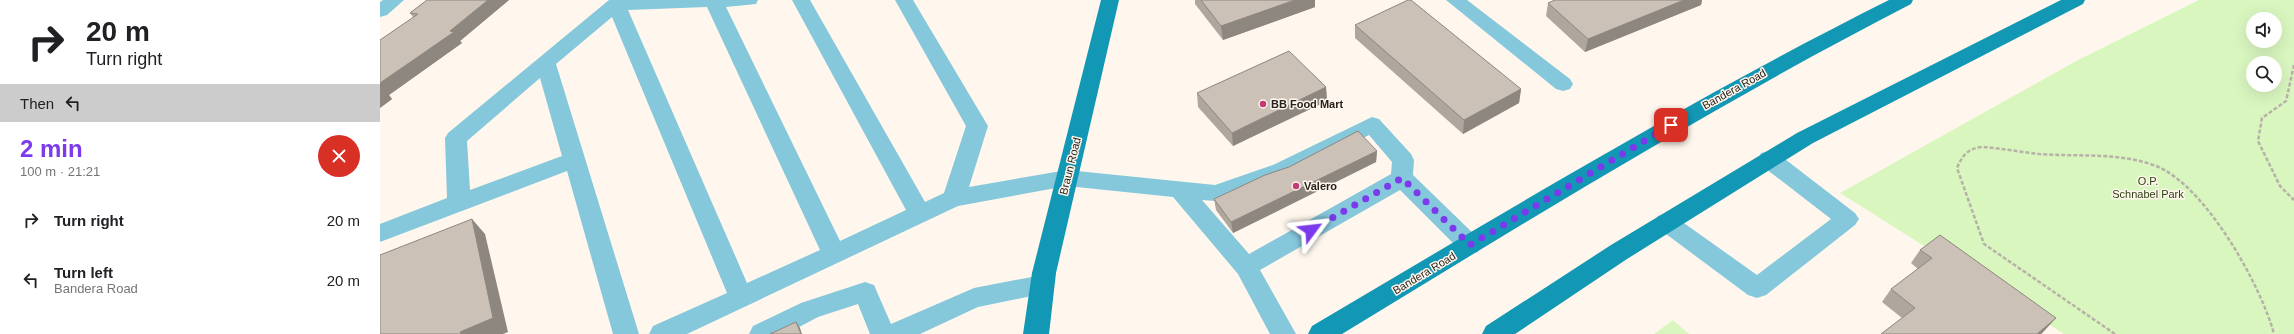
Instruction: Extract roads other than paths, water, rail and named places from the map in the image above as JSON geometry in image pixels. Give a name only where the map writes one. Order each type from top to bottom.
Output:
[{"type":"main road","name":"Braun Road","points":[[1036,334],[1042,285],[1110,0]]},
{"type":"main road","name":"Bandera Road","points":[[1321,334],[1684,117],[1815,44],[1904,0]]},
{"type":"main road","points":[[1495,334],[1666,222],[1805,138],[2076,0]]},
{"type":"street","points":[[380,12],[395,0]]},
{"type":"street","points":[[459,203],[456,138],[616,4],[749,0]]},
{"type":"street","points":[[801,0],[920,214]]},
{"type":"street","points":[[904,0],[977,126],[954,198]]},
{"type":"street","points":[[1455,0],[1564,84]]},
{"type":"street","points":[[714,1],[834,254]]},
{"type":"street","points":[[616,4],[740,297]]},
{"type":"street","points":[[546,63],[626,334]]},
{"type":"street","points":[[662,334],[954,198],[1067,178],[1215,193],[1282,171],[1372,124],[1403,160],[1402,178],[1470,245]]},
{"type":"street","points":[[1666,222],[1757,288],[1847,219],[1769,159]]},
{"type":"street","points":[[380,233],[574,160]]},
{"type":"street","points":[[1246,267],[1402,178]]},
{"type":"street","points":[[1179,189],[1246,267],[1283,334]]},
{"type":"street","points":[[895,334],[974,298],[1042,285]]},
{"type":"street","points":[[762,334],[810,310],[865,292],[883,334]]},
{"type":"place","name":"BB Food Mart","points":[[1263,104]]},
{"type":"place","name":"Valero","points":[[1296,186]]},
{"type":"park label","name":"O.P. Schnabel Park","points":[[2148,187]]}]
